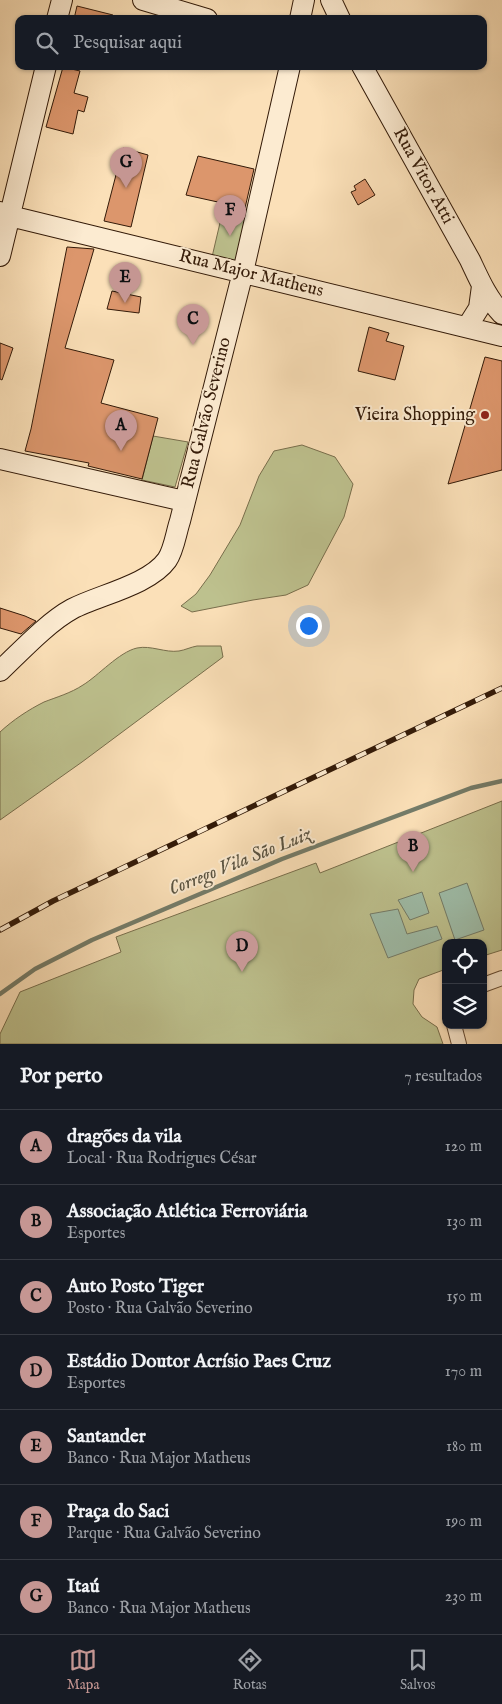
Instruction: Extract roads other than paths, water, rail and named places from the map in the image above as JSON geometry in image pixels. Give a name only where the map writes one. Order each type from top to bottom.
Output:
[{"type":"main road","points":[[58,15],[62,0]]},
{"type":"main road","points":[[143,0],[194,15]]},
{"type":"main road","points":[[301,15],[304,0]]},
{"type":"main road","points":[[331,0],[338,15]]},
{"type":"main road","points":[[0,256],[5,214],[45,70]]},
{"type":"main road","name":"Rua Galvão Severino","points":[[0,672],[53,622],[72,609],[135,583],[156,571],[167,560],[243,272],[289,70]]},
{"type":"main road","name":"Rua Vitor Atti","points":[[364,70],[470,260],[482,286]]},
{"type":"main road","name":"Rua Major Matheus","points":[[5,214],[502,336]]},
{"type":"main road","points":[[482,286],[494,306],[502,314]]},
{"type":"main road","points":[[467,327],[479,308],[482,286]]},
{"type":"main road","points":[[0,459],[184,501]]},
{"type":"street","points":[[486,984],[502,978]]},
{"type":"street","points":[[455,1029],[459,1044]]},
{"type":"waterway","name":"Corrego Vila São Luiz","points":[[0,994],[35,969],[92,940],[282,859],[471,788],[502,781]]},
{"type":"railway","points":[[0,930],[53,901],[502,688]]},
{"type":"place","name":"Itaú","points":[[126,188]]},
{"type":"place","name":"Praça do Saci","points":[[230,236]]},
{"type":"place","name":"Santander","points":[[125,303]]},
{"type":"place","name":"Auto Posto Tiger","points":[[193,345]]},
{"type":"place","name":"Vieira Shopping","points":[[485,415]]},
{"type":"place","name":"dragões da vila","points":[[121,451]]},
{"type":"place","name":"Associação Atlética Ferroviária","points":[[413,872]]},
{"type":"place","name":"Estádio Doutor Acrísio Paes Cruz","points":[[242,972]]}]
